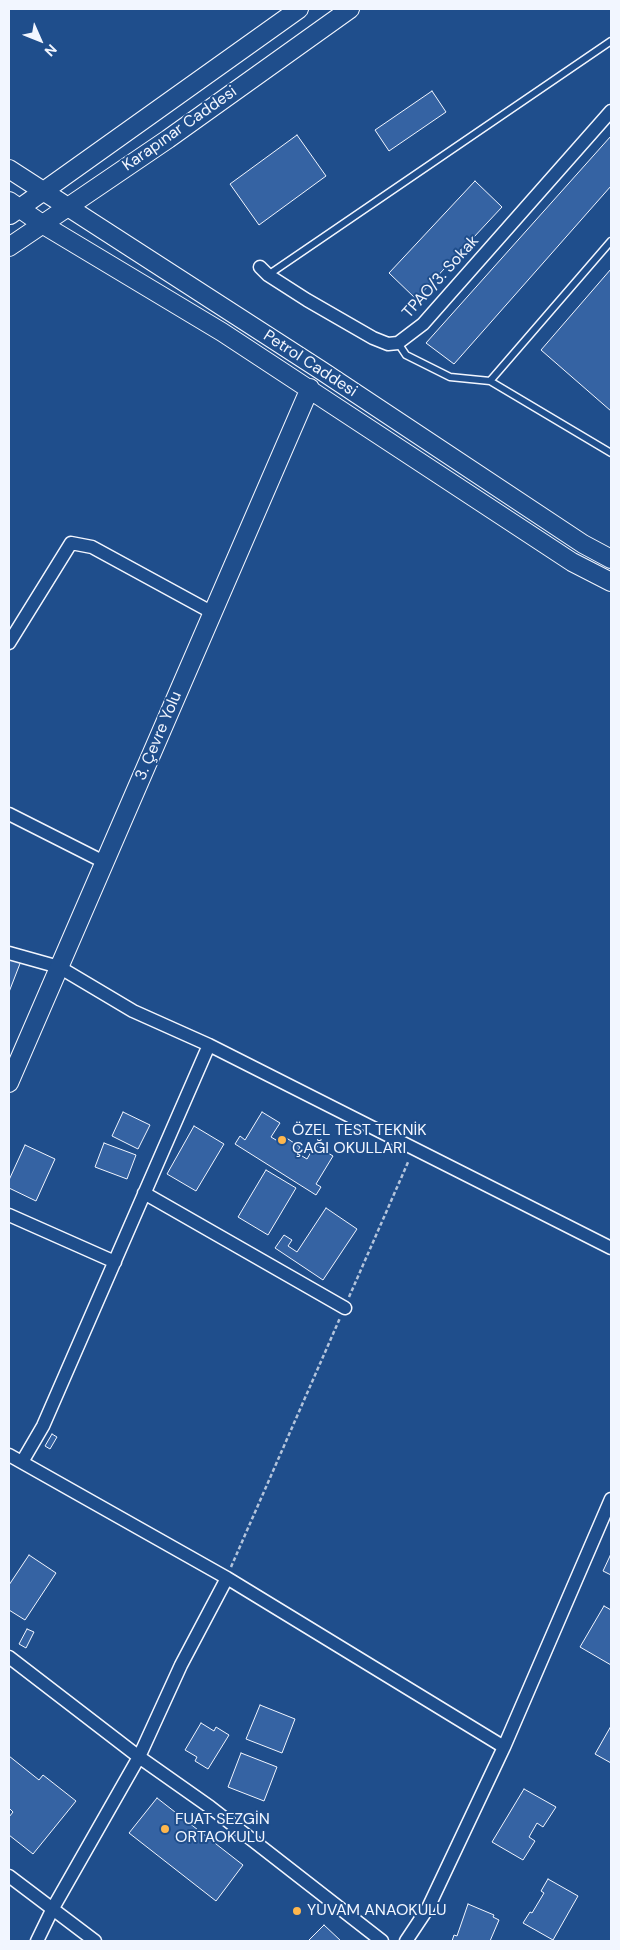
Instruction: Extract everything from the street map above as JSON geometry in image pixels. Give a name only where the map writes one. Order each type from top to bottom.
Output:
[{"type":"main road","name":"Karapınar Caddesi","points":[[12,208],[43,190],[299,9]]},
{"type":"main road","name":"Karapınar Caddesi","points":[[9,248],[168,139],[350,9]]},
{"type":"main road","name":"Petrol Caddesi","points":[[9,169],[583,544],[611,559]]},
{"type":"main road","name":"Petrol Caddesi","points":[[12,208],[222,332],[310,388],[572,562],[611,582]]},
{"type":"main road","name":"3. Çevre Yolu","points":[[9,1083],[310,388]]},
{"type":"street","name":"TPAO/3. Sokak","points":[[398,343],[423,324],[611,111]]},
{"type":"street","points":[[264,271],[307,300],[373,338],[388,344],[398,343]]},
{"type":"street","points":[[9,642],[71,543],[92,547],[213,613]]},
{"type":"street","points":[[9,814],[104,862]]},
{"type":"street","points":[[9,953],[59,968],[133,1011],[209,1045],[611,1248]]},
{"type":"street","points":[[22,1462],[43,1426],[209,1045]]},
{"type":"street","points":[[144,1194],[345,1308]]},
{"type":"street","points":[[9,1215],[115,1262]]},
{"type":"street","points":[[9,1455],[227,1578],[504,1746]]},
{"type":"street","points":[[406,1941],[428,1908],[504,1746],[611,1500]]},
{"type":"street","points":[[37,1941],[53,1908],[139,1757],[181,1665],[227,1578]]},
{"type":"street","points":[[9,1657],[139,1757],[210,1807],[382,1941]]},
{"type":"street","points":[[9,1876],[95,1941]]},
{"type":"lane","points":[[264,271],[611,41]]},
{"type":"lane","points":[[490,381],[611,240]]},
{"type":"lane","points":[[398,343],[406,355],[450,376],[490,381],[611,453]]},
{"type":"path","points":[[227,1578],[415,1148]]},
{"type":"building","points":[[432,91],[446,112],[389,151],[375,130]]},
{"type":"building","points":[[297,135],[326,176],[259,225],[230,184]]},
{"type":"building","points":[[611,136],[611,186],[454,364],[426,343]]},
{"type":"building","points":[[475,181],[502,207],[416,299],[389,273]]},
{"type":"building","points":[[611,269],[611,411],[541,350]]},
{"type":"building","points":[[9,957],[21,961],[9,992]]},
{"type":"building","points":[[123,1112],[150,1125],[138,1149],[112,1136]]},
{"type":"building","points":[[262,1112],[280,1123],[271,1137],[281,1143],[285,1137],[300,1147],[297,1153],[307,1159],[315,1145],[333,1156],[316,1184],[321,1187],[316,1195],[235,1144],[240,1136],[245,1140]]},
{"type":"building","points":[[194,1126],[224,1144],[196,1191],[167,1174]]},
{"type":"building","points":[[104,1143],[136,1155],[127,1179],[95,1167]]},
{"type":"building","points":[[25,1145],[55,1159],[36,1201],[9,1188],[9,1180]]},
{"type":"building","points":[[266,1170],[296,1188],[268,1235],[238,1217]]},
{"type":"building","points":[[326,1208],[357,1229],[323,1280],[275,1248],[284,1235],[292,1240],[288,1246],[297,1252]]},
{"type":"building","points":[[52,1434],[57,1437],[50,1449],[45,1446]]},
{"type":"building","points":[[29,1555],[56,1573],[25,1620],[9,1610],[9,1585]]},
{"type":"building","points":[[611,1557],[611,1575],[603,1571]]},
{"type":"building","points":[[604,1606],[611,1610],[611,1665],[580,1647]]},
{"type":"building","points":[[27,1629],[34,1632],[26,1648],[19,1644]]},
{"type":"building","points":[[260,1705],[295,1719],[282,1753],[246,1739]]},
{"type":"building","points":[[201,1723],[214,1731],[216,1727],[229,1735],[208,1769],[195,1761],[197,1757],[185,1750]]},
{"type":"building","points":[[611,1726],[611,1763],[595,1754]]},
{"type":"building","points":[[241,1753],[277,1767],[264,1801],[228,1787]]},
{"type":"building","points":[[9,1756],[39,1780],[43,1775],[76,1801],[33,1854],[9,1835],[9,1817],[13,1812],[9,1808]]},
{"type":"building","points":[[524,1789],[556,1807],[543,1827],[537,1823],[529,1837],[535,1841],[523,1860],[492,1842]]},
{"type":"building","points":[[157,1798],[243,1865],[216,1901],[129,1833]]},
{"type":"building","points":[[548,1879],[578,1896],[553,1940],[523,1923],[530,1912],[532,1913],[544,1893],[541,1891]]},
{"type":"building","points":[[468,1904],[494,1915],[493,1917],[499,1920],[490,1941],[452,1941],[454,1935],[457,1936]]},
{"type":"building","points":[[324,1925],[341,1941],[308,1941]]},
{"type":"place","name":"ÖZEL TEST TEKNİK ÇAĞI OKULLARI","points":[[282,1140]]},
{"type":"place","name":"FUAT SEZGİN ORTAOKULU","points":[[165,1829]]},
{"type":"place","name":"YUVAM ANAOKULU","points":[[297,1911]]}]
